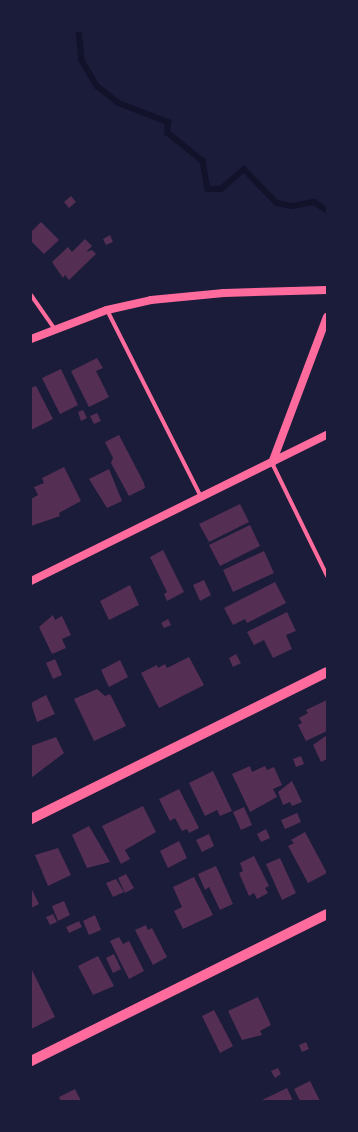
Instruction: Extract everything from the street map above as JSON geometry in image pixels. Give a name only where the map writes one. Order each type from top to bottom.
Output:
[{"type":"main road","points":[[31,340],[54,328],[107,310],[197,294],[327,290]]},
{"type":"main road","points":[[272,463],[327,317]]},
{"type":"main road","points":[[31,581],[327,435]]},
{"type":"main road","points":[[31,819],[327,672]]},
{"type":"main road","points":[[31,1061],[327,914]]},
{"type":"street","points":[[31,296],[54,328]]},
{"type":"street","points":[[107,310],[202,497]]},
{"type":"street","points":[[272,463],[327,576]]},
{"type":"building","points":[[71,196],[76,202],[69,208],[64,202]]},
{"type":"building","points":[[41,222],[59,240],[44,254],[31,241],[31,232]]},
{"type":"building","points":[[110,235],[113,242],[106,245],[103,239]]},
{"type":"building","points":[[85,239],[92,246],[86,252],[92,250],[96,254],[69,280],[65,275],[63,278],[52,262],[68,247],[72,252]]},
{"type":"building","points":[[97,358],[103,368],[96,371],[109,397],[89,407],[71,371]]},
{"type":"building","points":[[61,369],[78,405],[60,414],[42,378]]},
{"type":"building","points":[[36,386],[53,419],[31,430],[31,388]]},
{"type":"building","points":[[83,410],[87,418],[81,421],[78,412]]},
{"type":"building","points":[[97,413],[101,421],[94,424],[90,416]]},
{"type":"building","points":[[119,435],[144,483],[145,488],[129,496],[111,463],[113,458],[105,442]]},
{"type":"building","points":[[64,467],[81,501],[59,513],[60,516],[31,526],[31,499],[38,495],[34,487],[44,483],[42,478]]},
{"type":"building","points":[[109,469],[122,501],[107,508],[89,479]]},
{"type":"building","points":[[240,504],[249,522],[209,542],[199,524]]},
{"type":"building","points":[[250,525],[260,546],[220,566],[209,545]]},
{"type":"building","points":[[163,550],[184,592],[167,601],[164,594],[167,592],[150,557]]},
{"type":"building","points":[[264,551],[274,573],[233,592],[223,570]]},
{"type":"building","points":[[204,580],[211,595],[200,601],[193,585]]},
{"type":"building","points":[[275,582],[286,603],[247,623],[245,619],[233,625],[224,608]]},
{"type":"building","points":[[130,585],[139,605],[109,620],[100,601]]},
{"type":"building","points":[[287,612],[296,631],[286,635],[292,649],[273,658],[264,640],[254,645],[247,632]]},
{"type":"building","points":[[53,615],[55,620],[62,616],[71,635],[62,639],[66,648],[52,654],[39,627]]},
{"type":"building","points":[[168,619],[171,625],[164,628],[161,623]]},
{"type":"building","points":[[236,654],[241,663],[233,667],[229,658]]},
{"type":"building","points":[[189,657],[204,685],[159,708],[141,673],[157,665],[158,668],[165,664],[167,668]]},
{"type":"building","points":[[55,659],[62,675],[53,679],[46,663]]},
{"type":"building","points":[[120,660],[128,677],[109,687],[101,670]]},
{"type":"building","points":[[97,689],[105,696],[110,694],[126,726],[94,741],[74,699]]},
{"type":"building","points":[[46,695],[55,714],[37,722],[31,703]]},
{"type":"building","points":[[327,700],[327,731],[306,741],[298,725],[302,723],[299,718],[308,713],[306,710]]},
{"type":"building","points":[[327,735],[327,759],[321,762],[313,745]]},
{"type":"building","points":[[56,737],[64,753],[31,778],[31,746]]},
{"type":"building","points":[[301,756],[304,764],[296,767],[293,759]]},
{"type":"building","points":[[250,766],[252,772],[265,766],[267,770],[274,767],[282,785],[273,789],[277,797],[250,812],[232,774]]},
{"type":"building","points":[[213,771],[232,811],[220,816],[217,810],[205,816],[189,783]]},
{"type":"building","points":[[292,781],[302,802],[292,806],[290,802],[283,805],[278,792]]},
{"type":"building","points":[[179,789],[199,828],[189,833],[187,829],[182,831],[175,818],[170,821],[159,799]]},
{"type":"building","points":[[143,806],[156,832],[125,850],[130,859],[121,864],[102,826]]},
{"type":"building","points":[[244,807],[252,825],[241,830],[233,812]]},
{"type":"building","points":[[297,813],[301,822],[285,829],[281,820]]},
{"type":"building","points":[[89,826],[110,862],[87,868],[72,835]]},
{"type":"building","points":[[266,829],[270,838],[261,842],[257,834]]},
{"type":"building","points":[[305,832],[327,873],[308,883],[288,846],[294,843],[291,840]]},
{"type":"building","points":[[209,834],[214,846],[202,852],[196,840]]},
{"type":"building","points":[[179,841],[187,858],[168,868],[160,851]]},
{"type":"building","points":[[58,848],[71,875],[48,886],[35,855]]},
{"type":"building","points":[[254,856],[269,886],[265,888],[268,893],[257,899],[254,893],[249,896],[239,873],[243,871],[240,863]]},
{"type":"building","points":[[280,858],[296,893],[282,900],[266,864]]},
{"type":"building","points":[[216,866],[233,904],[220,910],[209,887],[205,890],[198,874]]},
{"type":"building","points":[[126,874],[134,888],[125,893],[118,878]]},
{"type":"building","points":[[194,877],[213,915],[183,929],[174,911],[182,907],[173,887]]},
{"type":"building","points":[[116,879],[124,892],[113,897],[106,883]]},
{"type":"building","points":[[31,888],[39,904],[31,908]]},
{"type":"building","points":[[64,901],[70,915],[58,921],[52,906]]},
{"type":"building","points":[[53,914],[57,922],[50,925],[46,917]]},
{"type":"building","points":[[95,915],[101,930],[89,935],[83,921]]},
{"type":"building","points":[[79,921],[82,927],[69,933],[66,927]]},
{"type":"building","points":[[146,925],[148,930],[152,928],[167,957],[153,965],[135,930]]},
{"type":"building","points":[[119,937],[123,944],[129,941],[144,971],[129,979],[110,941]]},
{"type":"building","points":[[114,954],[121,969],[113,973],[106,958]]},
{"type":"building","points":[[98,956],[114,986],[93,995],[78,966]]},
{"type":"building","points":[[31,968],[55,1017],[31,1029]]},
{"type":"building","points":[[258,997],[271,1025],[260,1031],[262,1035],[242,1040],[228,1011]]},
{"type":"building","points":[[214,1010],[233,1046],[220,1053],[202,1016]]},
{"type":"building","points":[[306,1042],[309,1049],[302,1052],[299,1045]]},
{"type":"building","points":[[278,1068],[281,1074],[275,1078],[271,1071]]},
{"type":"building","points":[[310,1081],[320,1101],[300,1101],[294,1089]]},
{"type":"building","points":[[287,1088],[293,1101],[260,1101]]},
{"type":"building","points":[[75,1089],[81,1101],[61,1101],[59,1097]]},
{"type":"waterway","points":[[79,31],[82,60],[97,86],[119,103],[168,122],[168,133],[203,161],[208,189],[221,189],[244,169],[277,203],[293,206],[314,202],[327,210]]}]
